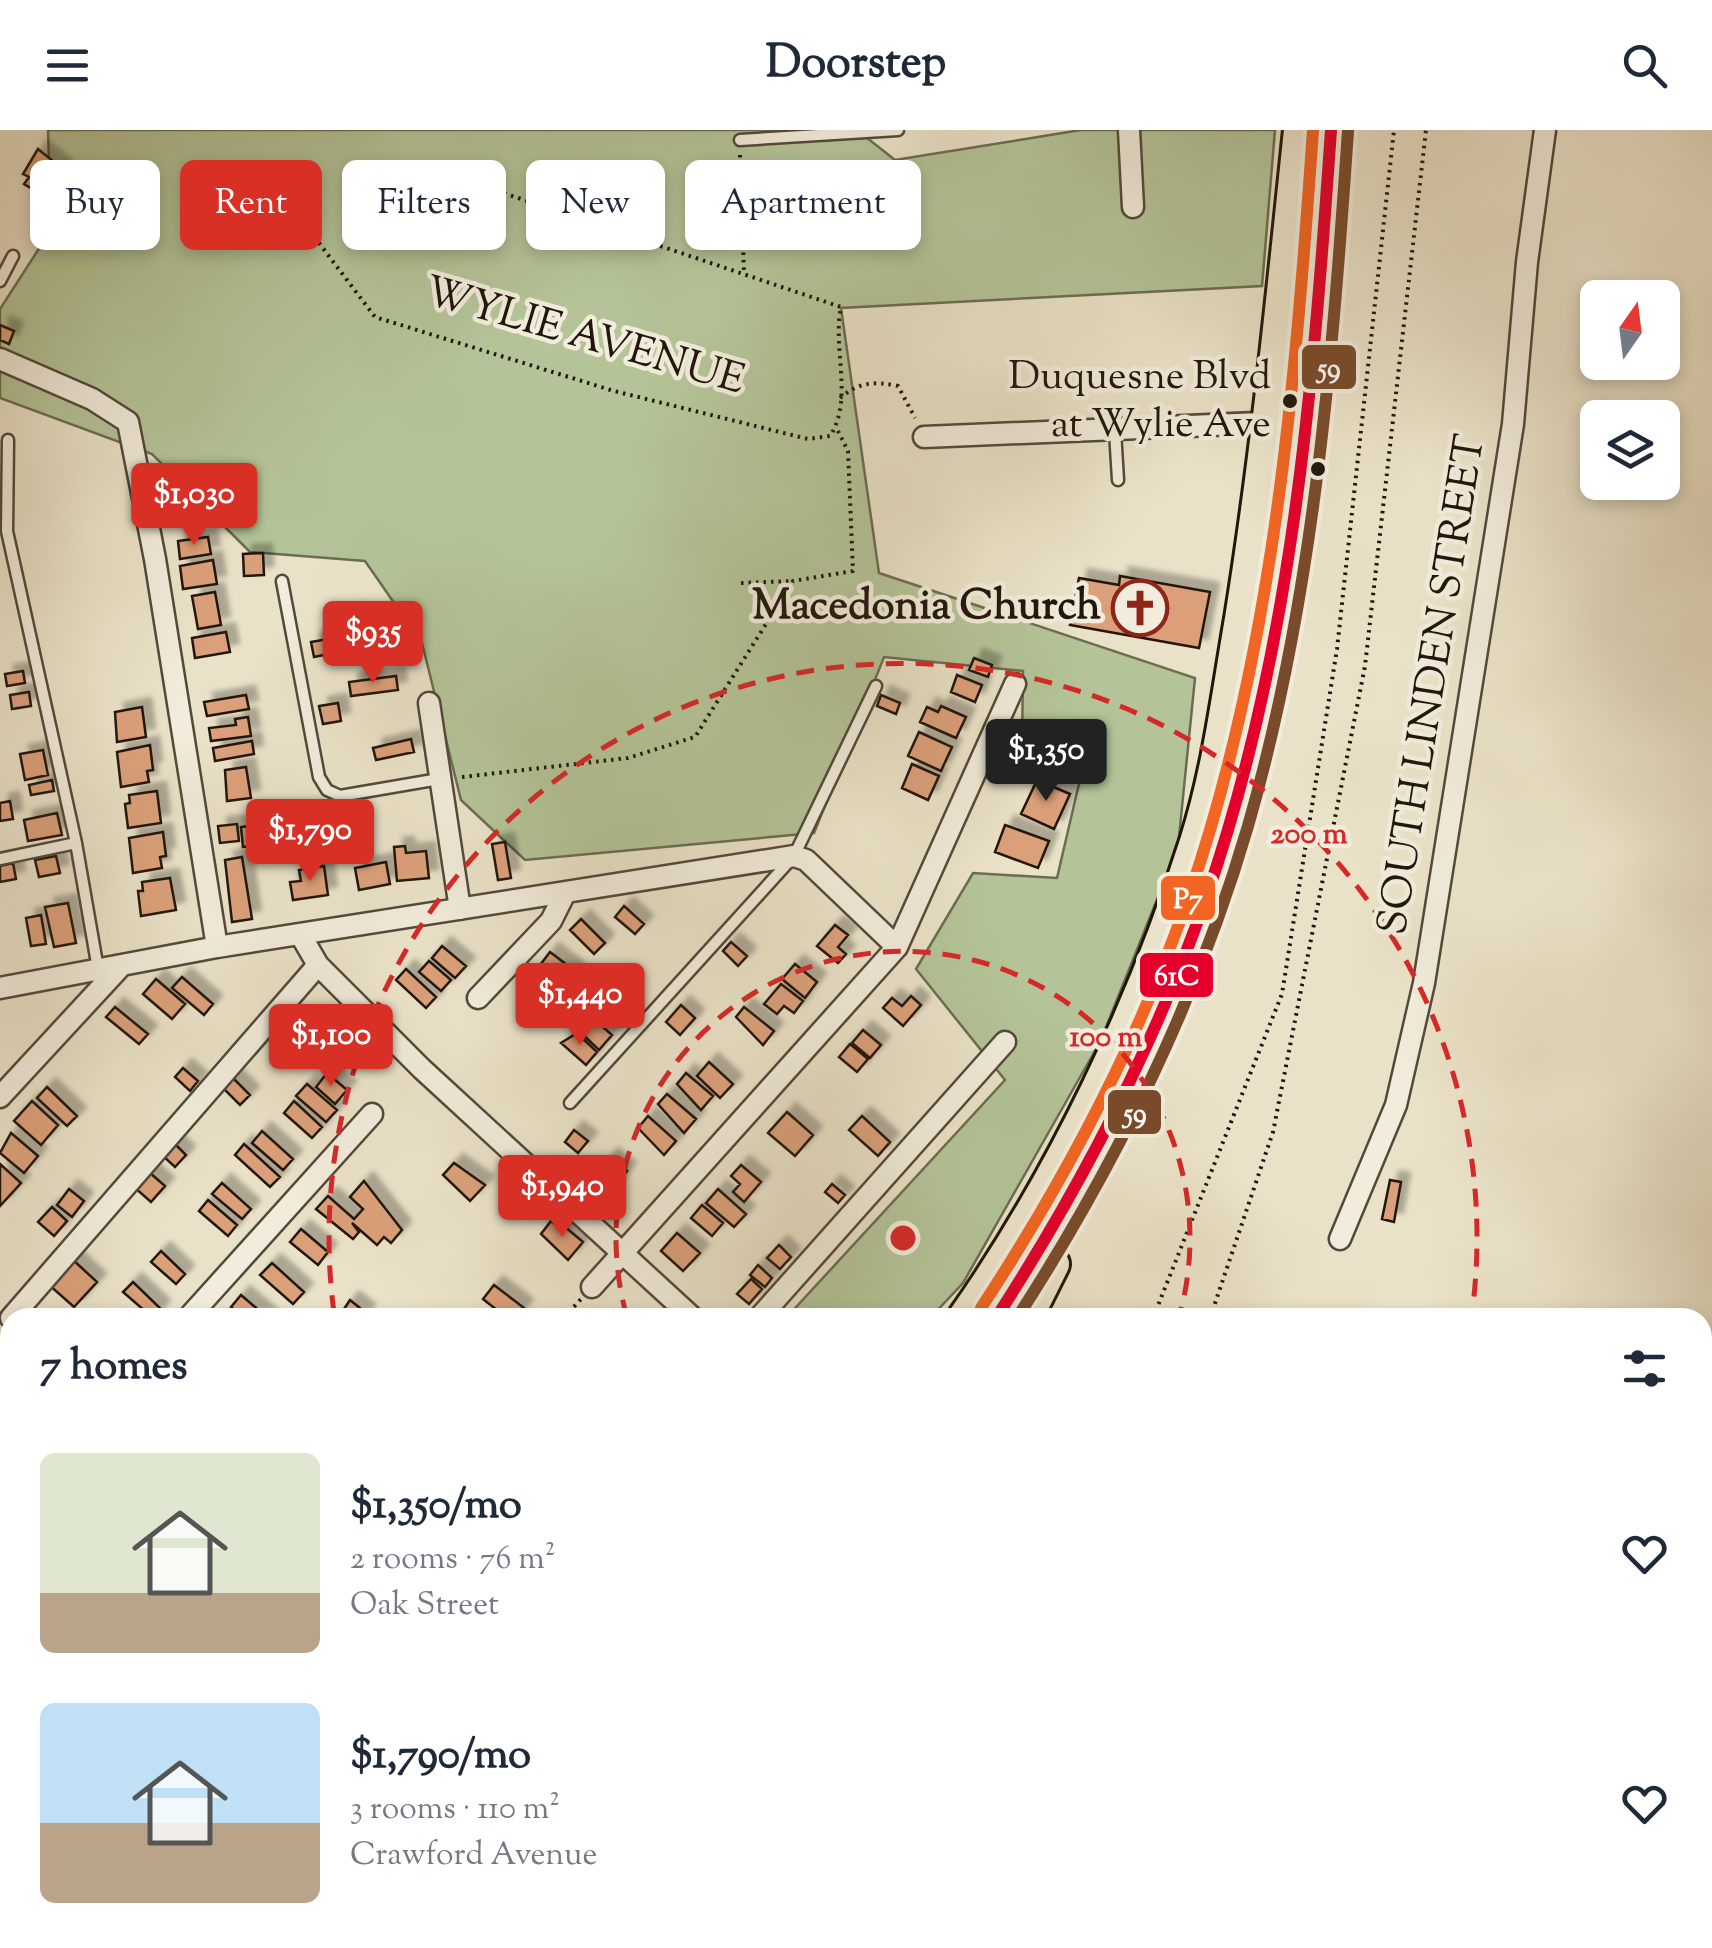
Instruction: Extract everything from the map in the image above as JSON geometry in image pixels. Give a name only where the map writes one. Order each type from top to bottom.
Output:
[{"type":"main road","points":[[971,1308],[1011,1250],[1092,1096],[1149,970],[1196,841],[1218,756],[1268,421],[1300,130]]},
{"type":"main road","points":[[1031,1308],[1095,1184],[1163,1013],[1213,874],[1252,744],[1289,547],[1332,130]]},
{"type":"main road","points":[[1002,1308],[1091,1167],[1163,1013]]},
{"type":"street","points":[[1129,130],[1133,207]]},
{"type":"street","name":"SOUTH LINDEN STREET","points":[[1340,1239],[1396,1105],[1424,983],[1514,424],[1527,262],[1545,130]]},
{"type":"street","points":[[0,359],[92,398],[128,422],[155,559],[217,947]]},
{"type":"street","points":[[924,437],[1304,420]]},
{"type":"street","points":[[592,1287],[624,1257],[897,947],[1016,684]]},
{"type":"street","points":[[428,703],[460,909]]},
{"type":"street","points":[[0,988],[217,947],[794,856],[806,860],[897,947]]},
{"type":"street","points":[[478,998],[551,921],[565,893]]},
{"type":"street","points":[[300,934],[318,965],[681,1308]]},
{"type":"street","points":[[0,1097],[122,965]]},
{"type":"street","points":[[20,1308],[318,965]]},
{"type":"street","points":[[768,1308],[1004,1042]]},
{"type":"street","points":[[197,1308],[372,1114]]},
{"type":"lane","points":[[740,140],[898,130]]},
{"type":"lane","points":[[0,281],[12,256]]},
{"type":"lane","points":[[1115,431],[1118,480]]},
{"type":"lane","points":[[8,440],[6,530],[76,843],[98,970]]},
{"type":"lane","points":[[282,580],[318,777],[327,790],[340,796],[439,779]]},
{"type":"lane","points":[[570,1103],[794,856],[876,686]]},
{"type":"lane","points":[[0,859],[76,843]]},
{"type":"path","points":[[1157,1308],[1282,994],[1338,649],[1394,130]]},
{"type":"path","points":[[1214,1308],[1273,1132],[1365,666],[1426,130]]},
{"type":"path","points":[[740,140],[744,274]]},
{"type":"path","points":[[506,194],[841,307],[836,427],[848,451],[853,570],[793,580],[741,582]]},
{"type":"path","name":"WYLIE AVENUE","points":[[322,246],[375,317],[614,392],[808,439],[830,436],[836,427]]},
{"type":"path","points":[[840,398],[855,385],[878,382],[898,386],[924,437]]},
{"type":"path","points":[[439,779],[628,758],[695,737],[793,580]]},
{"type":"green space","points":[[48,130],[857,130],[895,160],[1081,130],[1275,130],[1262,286],[841,308],[879,573],[1195,678],[1178,847],[1100,1042],[963,1283],[939,1308],[795,1308],[1005,1080],[916,969],[973,873],[1057,878],[1081,775],[1022,746],[1023,671],[884,657],[814,833],[525,860],[461,800],[422,643],[365,561],[250,552],[152,454],[0,398],[0,309],[38,250],[160,250],[160,160],[49,160]]},
{"type":"building","points":[[38,149],[52,160],[31,160]]},
{"type":"building","points":[[30,162],[30,188],[24,184],[29,177],[23,174]]},
{"type":"building","points":[[0,325],[14,331],[9,344],[0,340]]},
{"type":"building","points":[[198,498],[201,517],[181,520],[178,501]]},
{"type":"building","points":[[208,537],[211,554],[180,559],[178,541]]},
{"type":"building","points":[[263,553],[264,575],[244,576],[243,554]]},
{"type":"building","points":[[213,560],[217,584],[183,589],[180,566]]},
{"type":"building","name":"Macedonia Church","points":[[1120,576],[1210,592],[1199,648],[1070,625],[1079,578],[1119,585]]},
{"type":"building","points":[[215,592],[221,625],[198,629],[192,596]]},
{"type":"building","points":[[226,632],[230,652],[195,658],[192,638]]},
{"type":"building","points":[[340,637],[343,651],[314,657],[311,642]]},
{"type":"building","points":[[974,658],[992,665],[988,677],[969,670]]},
{"type":"building","points":[[23,671],[25,683],[7,686],[5,674]]},
{"type":"building","points":[[957,675],[982,685],[975,702],[951,692]]},
{"type":"building","points":[[396,676],[398,690],[351,696],[349,682]]},
{"type":"building","points":[[29,692],[31,706],[12,709],[10,695]]},
{"type":"building","points":[[246,695],[249,709],[207,716],[204,702]]},
{"type":"building","points":[[881,695],[900,703],[896,714],[877,706]]},
{"type":"building","points":[[338,703],[341,721],[323,724],[319,706]]},
{"type":"building","points":[[941,706],[966,717],[956,738],[920,722],[927,707],[938,712]]},
{"type":"building","points":[[142,707],[146,737],[117,742],[115,712]]},
{"type":"building","points":[[248,717],[251,736],[211,741],[209,728],[236,725],[235,719]]},
{"type":"building","points":[[919,732],[952,747],[941,771],[908,756]]},
{"type":"building","points":[[411,739],[414,752],[376,760],[373,748]]},
{"type":"building","points":[[252,741],[254,754],[215,761],[213,748]]},
{"type":"building","points":[[150,745],[153,770],[147,771],[149,782],[121,787],[117,752]]},
{"type":"building","points":[[43,750],[48,775],[25,780],[20,754]]},
{"type":"building","points":[[912,764],[939,776],[928,800],[902,788]]},
{"type":"building","points":[[246,767],[251,798],[227,801],[225,770]]},
{"type":"building","points":[[52,780],[54,791],[31,795],[29,785]]},
{"type":"building","points":[[1037,780],[1070,794],[1054,829],[1021,814]]},
{"type":"building","points":[[157,791],[161,823],[128,828],[125,804],[130,803],[129,795]]},
{"type":"building","points":[[10,801],[13,819],[0,821],[0,803]]},
{"type":"building","points":[[57,813],[62,835],[28,841],[24,820]]},
{"type":"building","points":[[237,824],[239,841],[220,843],[218,826]]},
{"type":"building","points":[[1005,825],[1049,841],[1038,868],[995,852]]},
{"type":"building","points":[[250,826],[253,846],[243,847],[241,827]]},
{"type":"building","points":[[163,832],[166,856],[160,857],[162,868],[133,873],[129,838]]},
{"type":"building","points":[[505,842],[511,878],[498,880],[492,844]]},
{"type":"building","points":[[405,846],[406,853],[426,851],[429,878],[397,881],[394,847]]},
{"type":"building","points":[[56,856],[60,873],[39,877],[35,860]]},
{"type":"building","points":[[242,857],[252,919],[232,922],[225,860]]},
{"type":"building","points":[[386,862],[390,884],[359,890],[355,868]]},
{"type":"building","points":[[13,863],[16,879],[0,882],[0,866]]},
{"type":"building","points":[[324,866],[328,895],[293,900],[290,882],[301,881],[299,870]]},
{"type":"building","points":[[170,878],[176,910],[141,916],[138,891],[143,891],[142,882]]},
{"type":"building","points":[[68,903],[76,943],[54,947],[45,907]]},
{"type":"building","points":[[624,906],[644,924],[635,934],[615,917]]},
{"type":"building","points":[[41,915],[46,944],[31,946],[26,918]]},
{"type":"building","points":[[581,919],[605,943],[594,954],[570,930]]},
{"type":"building","points":[[835,925],[848,935],[838,947],[846,954],[838,963],[817,946]]},
{"type":"building","points":[[731,942],[747,956],[738,966],[723,951]]},
{"type":"building","points":[[442,946],[466,966],[455,978],[432,958]]},
{"type":"building","points":[[550,952],[575,971],[565,984],[540,965]]},
{"type":"building","points":[[429,961],[451,980],[441,991],[419,972]]},
{"type":"building","points":[[795,964],[817,982],[805,998],[782,979]]},
{"type":"building","points":[[406,969],[436,997],[426,1008],[396,980]]},
{"type":"building","points":[[182,977],[213,1004],[204,1015],[172,988]]},
{"type":"building","points":[[156,979],[185,1004],[172,1019],[143,994]]},
{"type":"building","points":[[781,984],[803,1001],[794,1013],[784,1006],[777,1014],[764,1004]]},
{"type":"building","points":[[911,996],[921,1005],[903,1026],[883,1008],[892,998],[902,1006]]},
{"type":"building","points":[[681,1005],[695,1018],[680,1035],[666,1022]]},
{"type":"building","points":[[115,1007],[148,1034],[139,1044],[106,1017]]},
{"type":"building","points":[[744,1007],[774,1031],[763,1045],[736,1017]]},
{"type":"building","points":[[592,1017],[612,1035],[599,1050],[577,1029]]},
{"type":"building","points":[[863,1030],[881,1045],[870,1058],[852,1043]]},
{"type":"building","points":[[577,1033],[597,1052],[586,1065],[561,1043]]},
{"type":"building","points":[[850,1044],[868,1059],[857,1072],[839,1057]]},
{"type":"building","points":[[709,1062],[733,1084],[720,1098],[697,1076]]},
{"type":"building","points":[[183,1068],[198,1081],[190,1091],[175,1077]]},
{"type":"building","points":[[327,1073],[347,1090],[335,1104],[316,1087]]},
{"type":"building","points":[[686,1073],[713,1096],[701,1110],[677,1084]]},
{"type":"building","points":[[233,1078],[250,1095],[240,1105],[223,1088]]},
{"type":"building","points":[[307,1084],[337,1110],[326,1122],[296,1096]]},
{"type":"building","points":[[47,1087],[77,1116],[67,1126],[37,1098]]},
{"type":"building","points":[[667,1094],[696,1119],[684,1133],[658,1104]]},
{"type":"building","points":[[32,1101],[58,1125],[41,1145],[14,1121]]},
{"type":"building","points":[[294,1101],[322,1127],[312,1138],[284,1113]]},
{"type":"building","points":[[787,1112],[813,1135],[795,1156],[768,1133]]},
{"type":"building","points":[[648,1116],[676,1141],[664,1155],[638,1128]]},
{"type":"building","points":[[862,1116],[890,1142],[878,1156],[849,1130]]},
{"type":"building","points":[[574,1130],[588,1141],[578,1153],[565,1142]]},
{"type":"building","points":[[262,1131],[293,1159],[283,1170],[252,1143]]},
{"type":"building","points":[[11,1133],[38,1156],[24,1173],[0,1153]]},
{"type":"building","points":[[174,1143],[186,1155],[175,1167],[163,1156]]},
{"type":"building","points":[[244,1144],[280,1177],[270,1187],[235,1155]]},
{"type":"building","points":[[609,1157],[627,1171],[613,1188],[596,1175]]},
{"type":"building","points":[[454,1163],[485,1185],[470,1201],[443,1175]]},
{"type":"building","points":[[0,1164],[21,1183],[0,1206]]},
{"type":"building","points":[[741,1165],[761,1182],[744,1202],[733,1192],[740,1184],[731,1176]]},
{"type":"building","points":[[149,1172],[165,1186],[151,1202],[135,1188]]},
{"type":"building","points":[[1390,1180],[1401,1182],[1394,1222],[1382,1219]]},
{"type":"building","points":[[364,1181],[402,1230],[391,1243],[384,1237],[377,1245],[352,1223],[359,1232],[353,1239],[316,1209],[328,1196],[354,1219],[363,1209],[350,1197]]},
{"type":"building","points":[[222,1183],[251,1209],[242,1219],[212,1194]]},
{"type":"building","points":[[832,1184],[845,1195],[838,1203],[825,1192]]},
{"type":"building","points":[[69,1189],[84,1201],[72,1217],[57,1205]]},
{"type":"building","points":[[718,1189],[746,1214],[734,1227],[706,1203]]},
{"type":"building","points":[[208,1200],[237,1225],[228,1236],[199,1211]]},
{"type":"building","points":[[702,1205],[723,1223],[712,1236],[691,1218]]},
{"type":"building","points":[[52,1207],[67,1221],[54,1236],[38,1222]]},
{"type":"building","points":[[551,1221],[583,1242],[568,1260],[541,1234]]},
{"type":"building","points":[[301,1229],[328,1252],[318,1265],[290,1242]]},
{"type":"building","points":[[677,1233],[700,1253],[683,1271],[661,1251]]},
{"type":"building","points":[[779,1245],[791,1257],[780,1269],[767,1258]]},
{"type":"building","points":[[161,1251],[185,1274],[176,1284],[151,1262]]},
{"type":"building","points":[[71,1258],[97,1282],[74,1307],[48,1284]]},
{"type":"building","points":[[272,1263],[304,1292],[293,1304],[260,1275]]},
{"type":"building","points":[[758,1265],[772,1278],[765,1287],[750,1275]]},
{"type":"building","points":[[751,1279],[762,1289],[749,1304],[737,1294]]},
{"type":"building","points":[[133,1282],[160,1308],[141,1308],[123,1292]]},
{"type":"building","points":[[494,1285],[524,1308],[494,1308],[483,1299]]},
{"type":"building","points":[[241,1295],[256,1308],[232,1308]]},
{"type":"transit line","name":"P7","points":[[981,1308],[1072,1157],[1125,1053],[1171,945],[1219,798],[1243,704],[1276,514],[1298,323],[1313,130]]},
{"type":"transit line","name":"61C","points":[[1002,1308],[1087,1166],[1139,1061],[1186,953],[1235,805],[1279,615],[1294,518],[1316,325],[1331,130]]},
{"type":"transit line","name":"59","points":[[1023,1308],[1088,1201],[1179,1018],[1248,826],[1289,655],[1304,568],[1335,307],[1348,131]]},
{"type":"place","name":"Duquesne Blvd at Wylie Ave","points":[[1290,401]]},
{"type":"place","name":"Macedonia Church","points":[[1140,608]]}]
